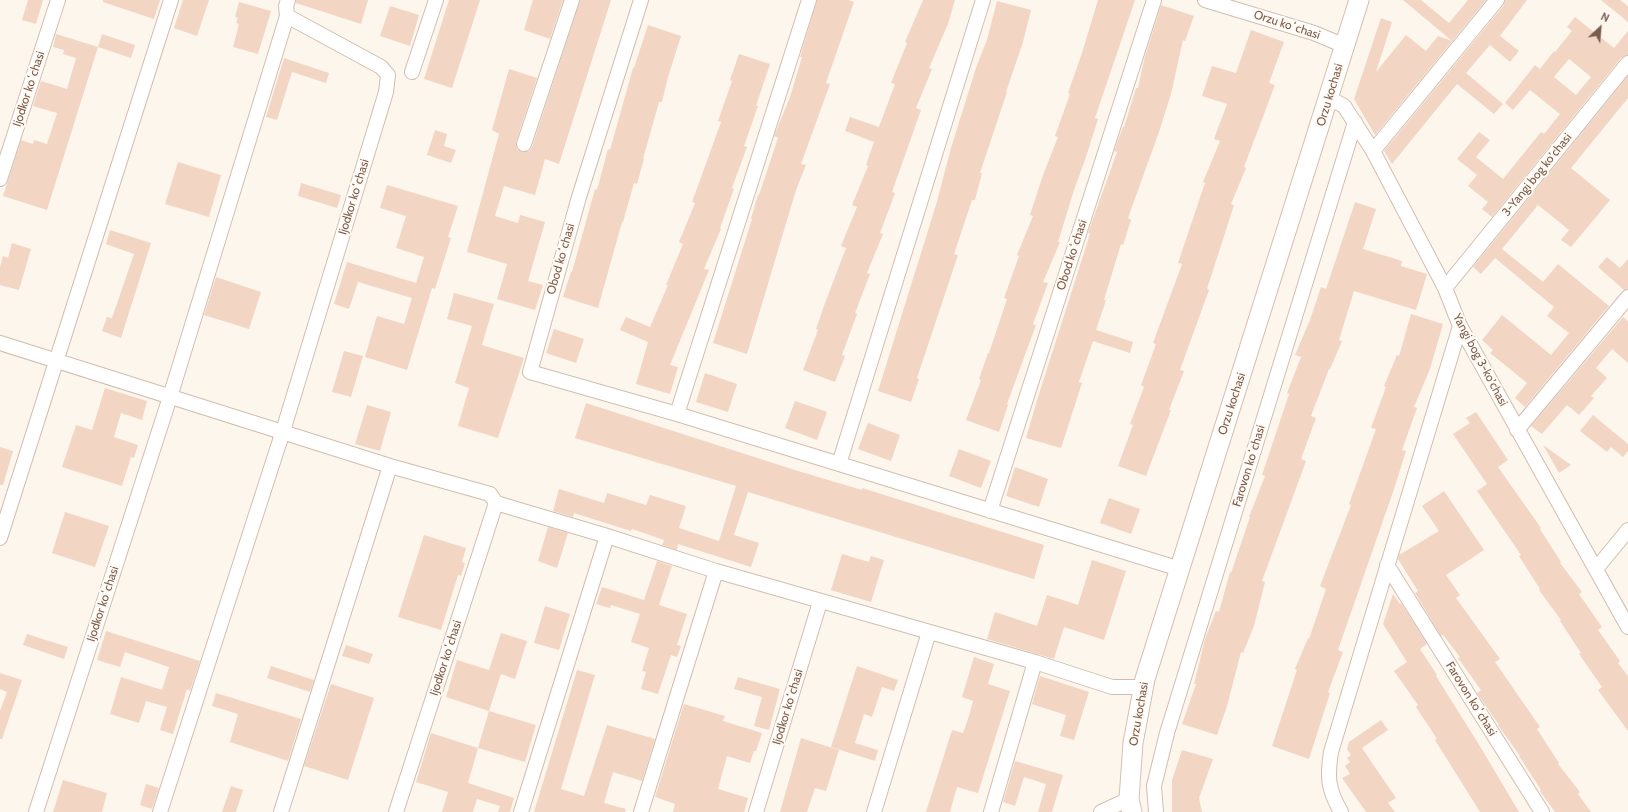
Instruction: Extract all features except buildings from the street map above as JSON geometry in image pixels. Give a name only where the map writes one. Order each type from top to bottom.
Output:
[{"type":"main road","name":"Orzu kochasi","points":[[1131,806],[1133,743],[1143,687],[1360,0]]},
{"type":"street","name":"Ijodkor koʻchasi","points":[[0,179],[58,0]]},
{"type":"street","points":[[0,538],[171,0]]},
{"type":"street","points":[[412,72],[436,0]]},
{"type":"street","points":[[524,144],[572,0]]},
{"type":"street","name":"Obod koʻchasi","points":[[641,0],[579,197],[530,372],[677,414],[1180,569]]},
{"type":"street","points":[[677,414],[809,0]]},
{"type":"street","points":[[839,464],[983,0]]},
{"type":"street","name":"Obod koʻchasi","points":[[990,511],[1154,0]]},
{"type":"street","name":"Orzu koʻchasi","points":[[1205,0],[1314,33],[1345,46]]},
{"type":"street","points":[[1373,151],[1497,0]]},
{"type":"street","name":"Ijodkor koʻchasi","points":[[36,812],[170,396],[287,8],[381,67],[388,76],[386,92],[283,431],[160,812]]},
{"type":"street","name":"3-Yangi bog koʼchasi","points":[[1445,288],[1628,63]]},
{"type":"street","name":"Yangi bog 3-koʼchasi","points":[[1329,98],[1344,106],[1356,122],[1373,151],[1445,288],[1460,326],[1628,627]]},
{"type":"street","name":"Farovon koʻchasi","points":[[1156,812],[1154,786],[1167,733],[1356,122]]},
{"type":"street","points":[[1517,430],[1628,297]]},
{"type":"street","points":[[1341,812],[1333,797],[1328,773],[1331,752],[1460,326]]},
{"type":"street","points":[[0,343],[390,466],[490,494],[496,503],[607,536],[716,571],[820,602],[1035,662],[1112,687],[1143,687]]},
{"type":"street","points":[[281,812],[390,466]]},
{"type":"street","name":"Ijodkor koʻchasi","points":[[396,812],[496,503]]},
{"type":"street","points":[[1596,569],[1628,530]]},
{"type":"street","points":[[521,812],[607,536]]},
{"type":"street","name":"Farovon koʻchasi","points":[[1387,565],[1542,812]]},
{"type":"street","points":[[641,812],[716,571]]},
{"type":"street","name":"Ijodkor koʻchasi","points":[[756,812],[820,602]]},
{"type":"street","points":[[874,812],[929,632]]},
{"type":"street","points":[[991,812],[1035,662]]},
{"type":"street","points":[[1101,812],[1131,806]]}]
